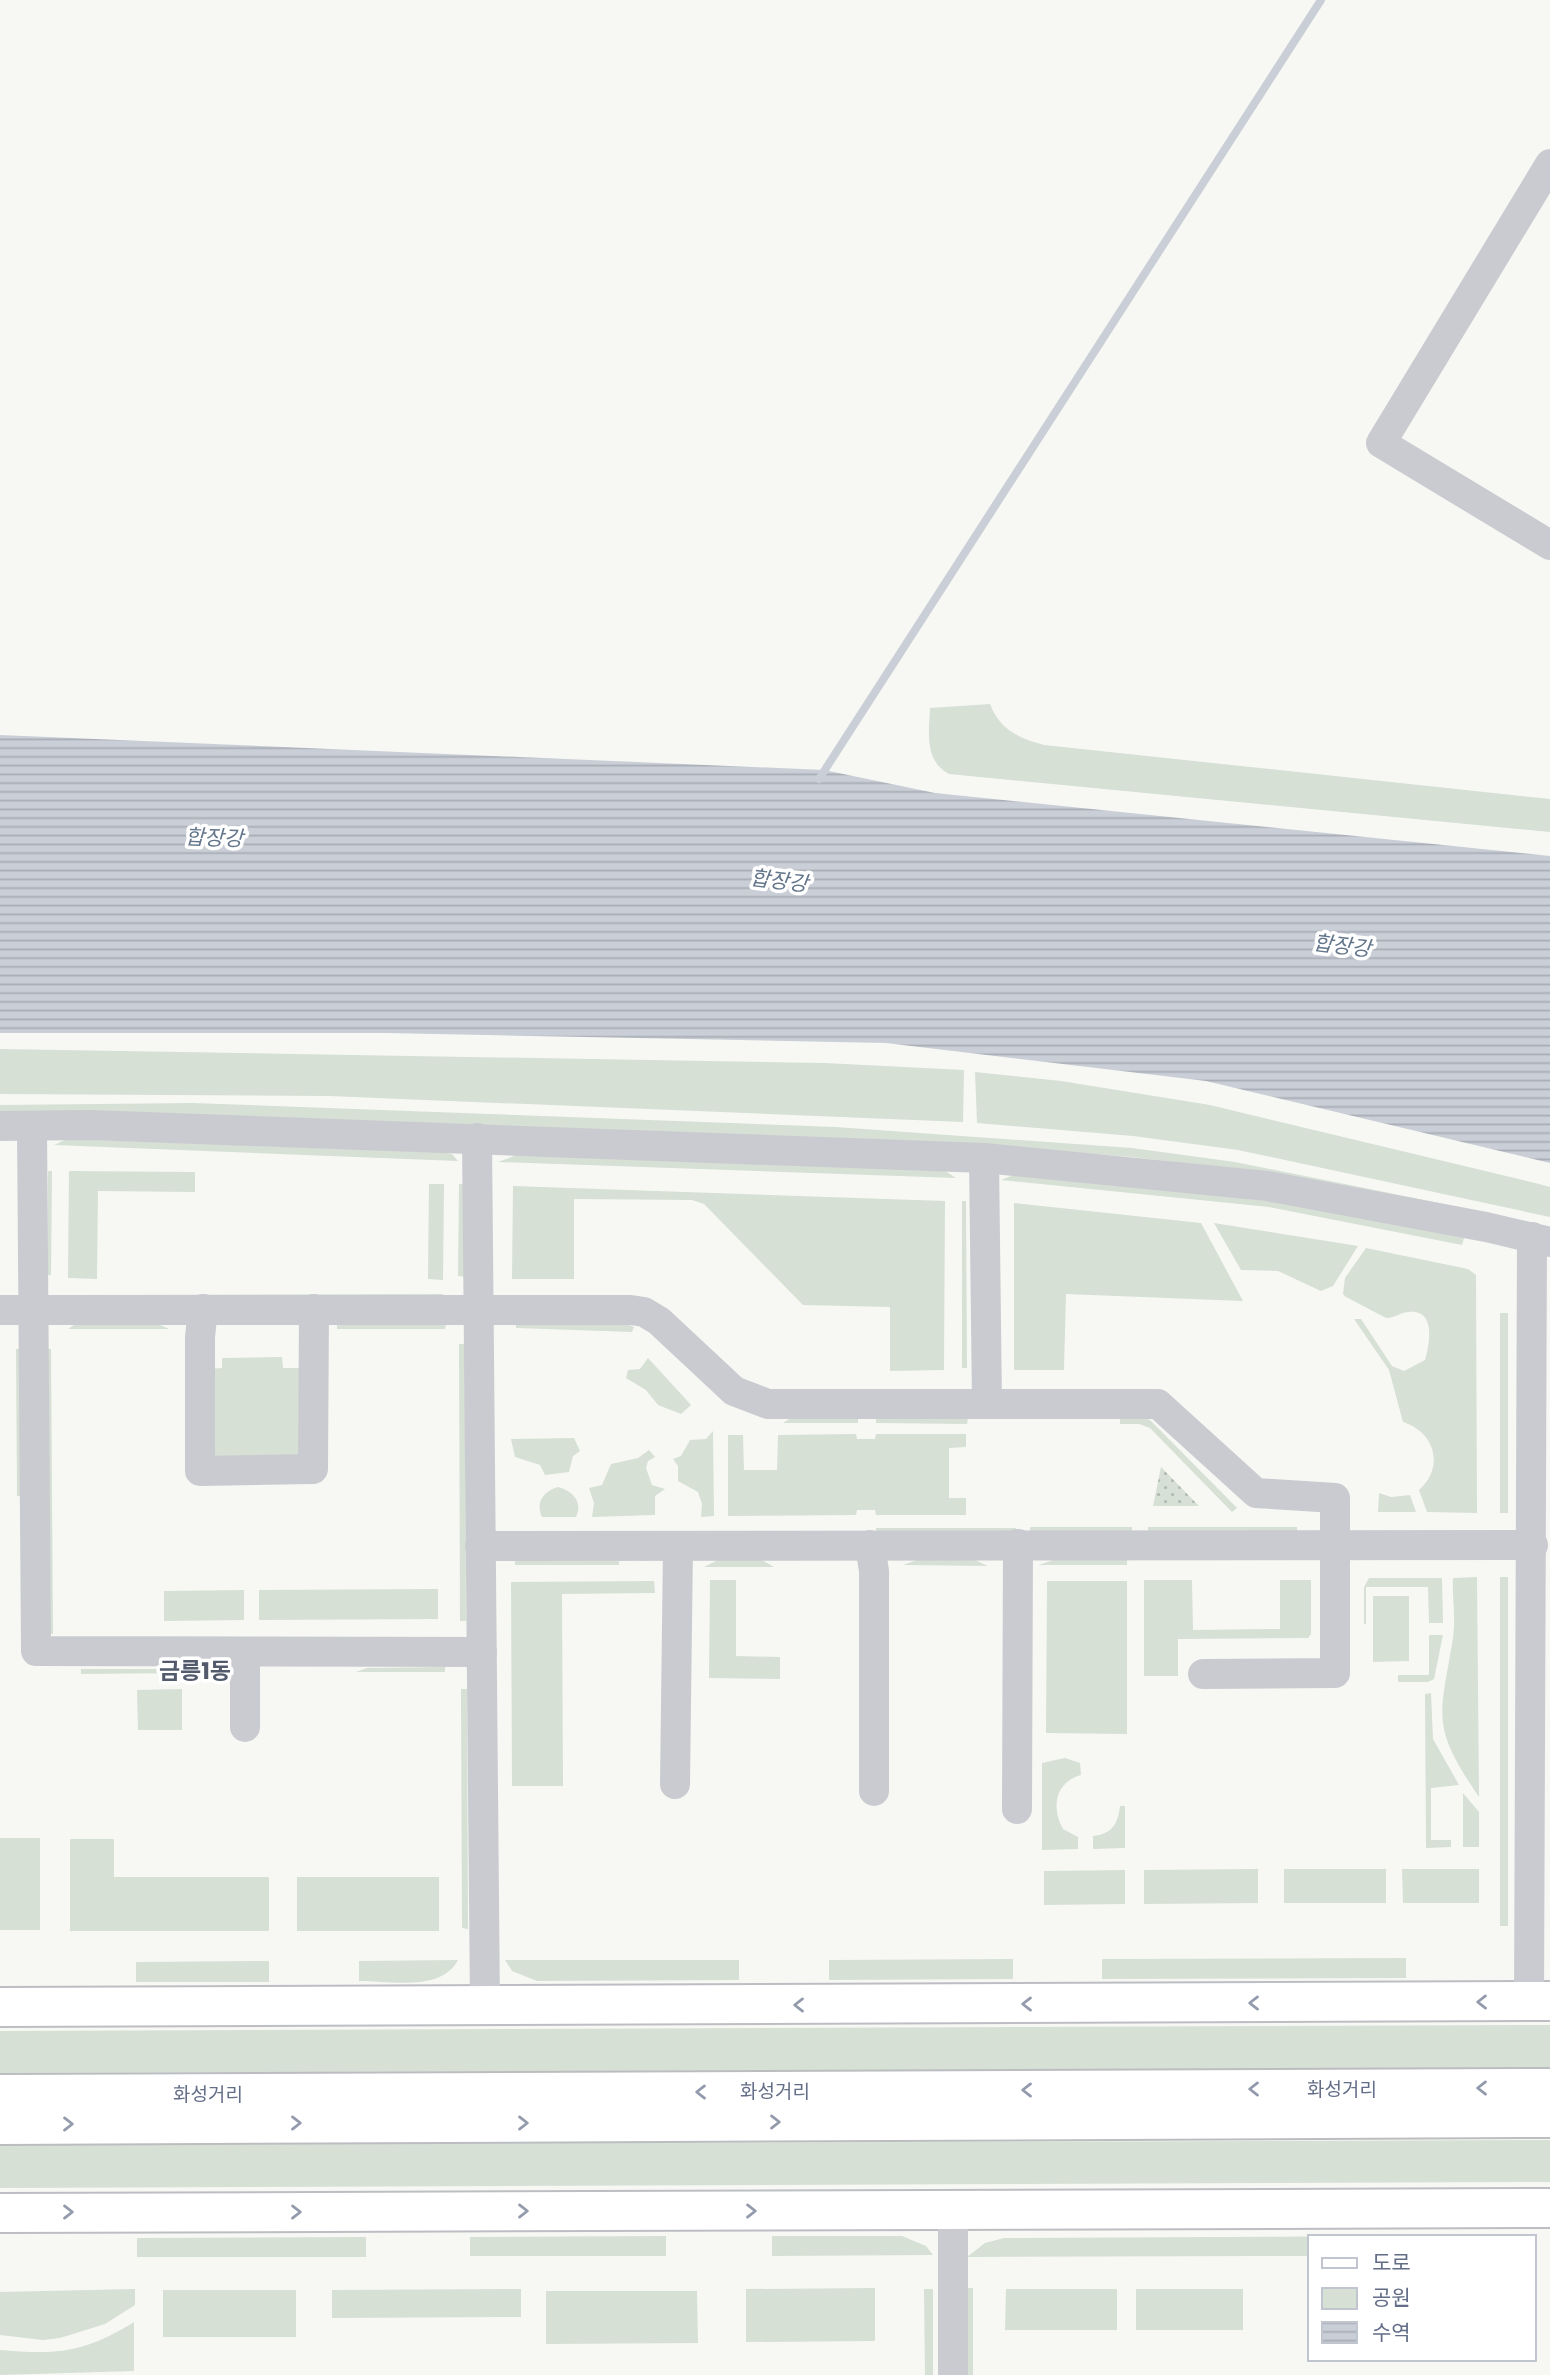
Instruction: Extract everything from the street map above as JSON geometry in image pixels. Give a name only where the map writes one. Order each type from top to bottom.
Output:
[{"type":"main road","points":[[0,2007],[1539,2001]]},
{"type":"main road","name":"화성거리","points":[[0,2094],[1550,2088]]},
{"type":"main road","name":"화성거리","points":[[0,2124],[1550,2118]]},
{"type":"main road","points":[[0,2213],[1550,2208]]},
{"type":"street","points":[[1550,164],[1381,443],[1550,545]]},
{"type":"street","points":[[0,1126],[477,1138],[984,1158],[1267,1186],[1541,1240],[1532,1545],[1539,2001]]},
{"type":"street","points":[[32,1126],[36,1651],[482,1652]]},
{"type":"street","points":[[477,1138],[485,2007]]},
{"type":"street","points":[[984,1158],[987,1404]]},
{"type":"street","points":[[0,1310],[478,1308],[644,1312],[659,1321],[734,1391],[768,1404],[1158,1404],[1256,1493],[1335,1498],[1335,1673],[1203,1674]]},
{"type":"street","points":[[203,1309],[200,1337],[200,1471],[313,1469],[314,1309]]},
{"type":"street","points":[[1017,1809],[1018,1544]]},
{"type":"street","points":[[870,1545],[874,1571],[874,1791]]},
{"type":"street","points":[[480,1546],[1532,1545]]},
{"type":"street","points":[[675,1784],[678,1546]]},
{"type":"street","points":[[245,1651],[245,1727]]},
{"type":"street","points":[[953,2210],[953,2375]]},
{"type":"green space","points":[[990,704],[999,720],[1011,732],[1044,745],[1550,799],[1550,832],[949,774],[935,762],[932,754],[929,736],[930,708]]},
{"type":"green space","points":[[0,1049],[825,1063],[964,1070],[963,1122],[329,1096],[0,1094]]},
{"type":"green space","points":[[975,1072],[1061,1081],[1210,1105],[1535,1183],[1550,1187],[1550,1217],[1238,1150],[1133,1136],[977,1123]]},
{"type":"green space","points":[[193,1103],[836,1127],[1132,1148],[1235,1162],[1550,1228],[1231,1169],[1132,1157],[970,1144],[0,1115],[0,1105]]},
{"type":"green space","points":[[67,1139],[442,1152],[452,1154],[458,1161],[54,1145]]},
{"type":"green space","points":[[520,1154],[942,1169],[956,1178],[498,1162]]},
{"type":"green space","points":[[48,1171],[52,1171],[51,1275],[47,1275]]},
{"type":"green space","points":[[69,1171],[195,1172],[195,1192],[98,1191],[97,1279],[68,1278]]},
{"type":"green space","points":[[1016,1174],[1304,1205],[1464,1238],[1462,1245],[1269,1207],[1001,1180]]},
{"type":"green space","points":[[429,1184],[444,1184],[443,1280],[428,1279]]},
{"type":"green space","points":[[459,1184],[467,1184],[466,1277],[458,1276]]},
{"type":"green space","points":[[513,1186],[945,1201],[944,1370],[890,1371],[890,1307],[803,1305],[704,1204],[692,1200],[574,1199],[574,1279],[512,1279]]},
{"type":"green space","points":[[962,1201],[966,1201],[967,1368],[962,1368]]},
{"type":"green space","points":[[1014,1203],[1201,1223],[1243,1301],[1066,1294],[1064,1370],[1014,1370]]},
{"type":"green space","points":[[1214,1223],[1358,1246],[1333,1286],[1321,1291],[1278,1271],[1241,1270]]},
{"type":"green space","points":[[1366,1248],[1468,1269],[1476,1275],[1477,1513],[1427,1512],[1419,1490],[1432,1471],[1433,1451],[1423,1434],[1403,1422],[1389,1370],[1354,1319],[1361,1319],[1392,1366],[1404,1371],[1425,1360],[1429,1328],[1427,1321],[1417,1312],[1386,1318],[1343,1294],[1345,1278]]},
{"type":"green space","points":[[443,1294],[443,1297],[68,1298],[67,1295]]},
{"type":"green space","points":[[1500,1313],[1508,1313],[1508,1513],[1500,1513]]},
{"type":"green space","points":[[516,1323],[627,1324],[634,1327],[632,1332],[516,1328]]},
{"type":"green space","points":[[74,1325],[160,1325],[169,1329],[68,1329]]},
{"type":"green space","points":[[337,1325],[446,1325],[445,1329],[337,1329]]},
{"type":"green space","points":[[459,1344],[465,1344],[466,1621],[460,1621]]},
{"type":"green space","points":[[16,1349],[20,1349],[21,1496],[17,1496]]},
{"type":"green space","points":[[47,1349],[51,1349],[53,1634],[49,1634]]},
{"type":"green space","points":[[282,1357],[283,1368],[300,1368],[300,1467],[209,1468],[208,1369],[222,1368],[222,1358]]},
{"type":"green space","points":[[648,1358],[691,1405],[681,1414],[658,1405],[646,1390],[626,1378],[628,1370],[640,1369]]},
{"type":"green space","points":[[1120,1417],[1147,1418],[1237,1508],[1232,1512],[1150,1428],[1139,1424],[1120,1424]]},
{"type":"green space","points":[[791,1418],[858,1418],[858,1423],[783,1423]]},
{"type":"green space","points":[[876,1418],[968,1418],[967,1424],[876,1423]]},
{"type":"green space","points":[[713,1431],[714,1516],[701,1517],[702,1504],[698,1492],[678,1481],[678,1466],[673,1459],[681,1456],[690,1440],[706,1439]]},
{"type":"green space","points":[[856,1434],[857,1439],[875,1439],[876,1434],[966,1434],[966,1447],[949,1448],[949,1498],[966,1498],[966,1515],[876,1515],[875,1510],[857,1510],[856,1515],[728,1516],[728,1435],[743,1435],[744,1470],[777,1470],[778,1435]]},
{"type":"green space","points":[[574,1438],[580,1451],[573,1456],[569,1472],[545,1475],[540,1465],[515,1457],[511,1439]]},
{"type":"green space","points":[[649,1450],[655,1457],[648,1461],[646,1468],[652,1485],[665,1489],[655,1496],[655,1515],[592,1517],[594,1503],[589,1488],[602,1485],[611,1464],[638,1458]]},
{"type":"green space","points":[[1161,1467],[1199,1506],[1153,1506]]},
{"type":"green space","points":[[558,1487],[575,1498],[578,1507],[576,1517],[542,1517],[542,1498]]},
{"type":"green space","points":[[1379,1493],[1391,1497],[1410,1495],[1416,1512],[1378,1512]]},
{"type":"green space","points":[[1030,1527],[1132,1527],[1132,1532],[1030,1532]]},
{"type":"green space","points":[[1148,1527],[1297,1527],[1297,1531],[1148,1532]]},
{"type":"green space","points":[[876,1528],[1016,1528],[1016,1532],[876,1532]]},
{"type":"green space","points":[[920,1559],[975,1560],[988,1566],[903,1565]]},
{"type":"green space","points":[[1056,1559],[1127,1559],[1127,1565],[1039,1565]]},
{"type":"green space","points":[[718,1560],[762,1560],[774,1567],[704,1567]]},
{"type":"green space","points":[[515,1561],[619,1561],[619,1565],[515,1565]]},
{"type":"green space","points":[[1477,1577],[1479,1797],[1452,1753],[1443,1720],[1445,1686],[1454,1630],[1453,1578]]},
{"type":"green space","points":[[1500,1577],[1508,1577],[1508,1926],[1500,1926]]},
{"type":"green space","points":[[1369,1578],[1442,1578],[1443,1623],[1429,1623],[1428,1587],[1366,1587],[1364,1624],[1364,1587]]},
{"type":"green space","points":[[710,1580],[736,1580],[736,1656],[780,1657],[780,1679],[709,1678]]},
{"type":"green space","points":[[1144,1580],[1192,1580],[1193,1630],[1280,1629],[1280,1580],[1311,1580],[1311,1634],[1308,1638],[1178,1639],[1178,1676],[1144,1676]]},
{"type":"green space","points":[[654,1581],[655,1593],[562,1594],[563,1786],[512,1786],[511,1582]]},
{"type":"green space","points":[[1047,1581],[1127,1581],[1127,1734],[1046,1733]]},
{"type":"green space","points":[[438,1589],[438,1619],[259,1620],[259,1590]]},
{"type":"green space","points":[[244,1590],[244,1620],[164,1621],[164,1591]]},
{"type":"green space","points":[[1373,1596],[1409,1596],[1409,1661],[1373,1662]]},
{"type":"green space","points":[[1429,1635],[1443,1635],[1434,1679],[1428,1682],[1398,1682],[1398,1675],[1429,1675]]},
{"type":"green space","points":[[445,1667],[445,1672],[356,1672],[367,1668]]},
{"type":"green space","points":[[81,1669],[175,1669],[189,1673],[81,1674]]},
{"type":"green space","points":[[182,1689],[182,1730],[138,1730],[137,1690]]},
{"type":"green space","points":[[461,1689],[467,1689],[468,1929],[462,1928]]},
{"type":"green space","points":[[1431,1693],[1433,1739],[1459,1785],[1431,1788],[1431,1840],[1451,1840],[1451,1847],[1426,1848],[1425,1694]]},
{"type":"green space","points":[[1065,1758],[1080,1763],[1081,1775],[1072,1778],[1061,1790],[1057,1813],[1063,1829],[1078,1837],[1078,1849],[1042,1850],[1042,1763]]},
{"type":"green space","points":[[1463,1793],[1479,1812],[1479,1847],[1463,1847]]},
{"type":"green space","points":[[1120,1806],[1125,1806],[1125,1848],[1093,1849],[1093,1836],[1105,1833],[1113,1827]]},
{"type":"green space","points":[[0,1838],[40,1838],[40,1930],[0,1930]]},
{"type":"green space","points":[[70,1839],[114,1839],[114,1877],[269,1877],[269,1931],[70,1931]]},
{"type":"green space","points":[[1258,1869],[1258,1903],[1144,1904],[1144,1870]]},
{"type":"green space","points":[[1284,1869],[1386,1869],[1386,1903],[1284,1903]]},
{"type":"green space","points":[[1402,1869],[1479,1869],[1479,1903],[1403,1903]]},
{"type":"green space","points":[[1125,1870],[1125,1904],[1044,1905],[1044,1871]]},
{"type":"green space","points":[[297,1877],[439,1877],[439,1931],[297,1931]]},
{"type":"green space","points":[[1406,1958],[1406,1978],[1102,1979],[1102,1959]]},
{"type":"green space","points":[[1013,1959],[1013,1979],[829,1980],[829,1960]]},
{"type":"green space","points":[[458,1960],[440,1977],[428,1981],[359,1981],[359,1961]]},
{"type":"green space","points":[[505,1960],[739,1960],[739,1980],[537,1981],[512,1971]]},
{"type":"green space","points":[[269,1961],[269,1982],[136,1982],[136,1962]]},
{"type":"green space","points":[[1550,2025],[1550,2068],[0,2073],[0,2031]]},
{"type":"green space","points":[[1550,2140],[1550,2182],[0,2188],[0,2145]]},
{"type":"green space","points":[[666,2236],[666,2256],[470,2256],[470,2237]]},
{"type":"green space","points":[[772,2236],[902,2236],[926,2246],[933,2255],[772,2256]]},
{"type":"green space","points":[[1308,2236],[1308,2256],[967,2257],[985,2243],[1004,2238]]},
{"type":"green space","points":[[366,2237],[366,2257],[137,2257],[137,2238]]},
{"type":"green space","points":[[875,2288],[875,2341],[746,2342],[746,2289]]},
{"type":"green space","points":[[964,2288],[973,2288],[973,2375],[965,2375]]},
{"type":"green space","points":[[135,2289],[135,2305],[105,2324],[60,2338],[43,2340],[0,2335],[0,2292]]},
{"type":"green space","points":[[521,2289],[521,2317],[332,2318],[332,2290]]},
{"type":"green space","points":[[924,2289],[933,2289],[933,2375],[925,2375]]},
{"type":"green space","points":[[1006,2289],[1117,2289],[1117,2330],[1005,2330]]},
{"type":"green space","points":[[1136,2289],[1243,2289],[1243,2330],[1136,2330]]},
{"type":"green space","points":[[163,2290],[296,2290],[296,2337],[163,2337]]},
{"type":"green space","points":[[546,2291],[697,2291],[698,2343],[546,2344]]},
{"type":"green space","points":[[134,2322],[134,2371],[0,2375],[0,2350],[70,2350],[100,2340]]},
{"type":"water","name":"합장강","points":[[0,735],[824,770],[935,793],[1550,856],[1550,1163],[1206,1081],[886,1043],[386,1033],[0,1033]]},
{"type":"waterway","points":[[819,779],[1321,0]]},
{"type":"district","name":"금릉1동","points":[[195,1671]]}]
